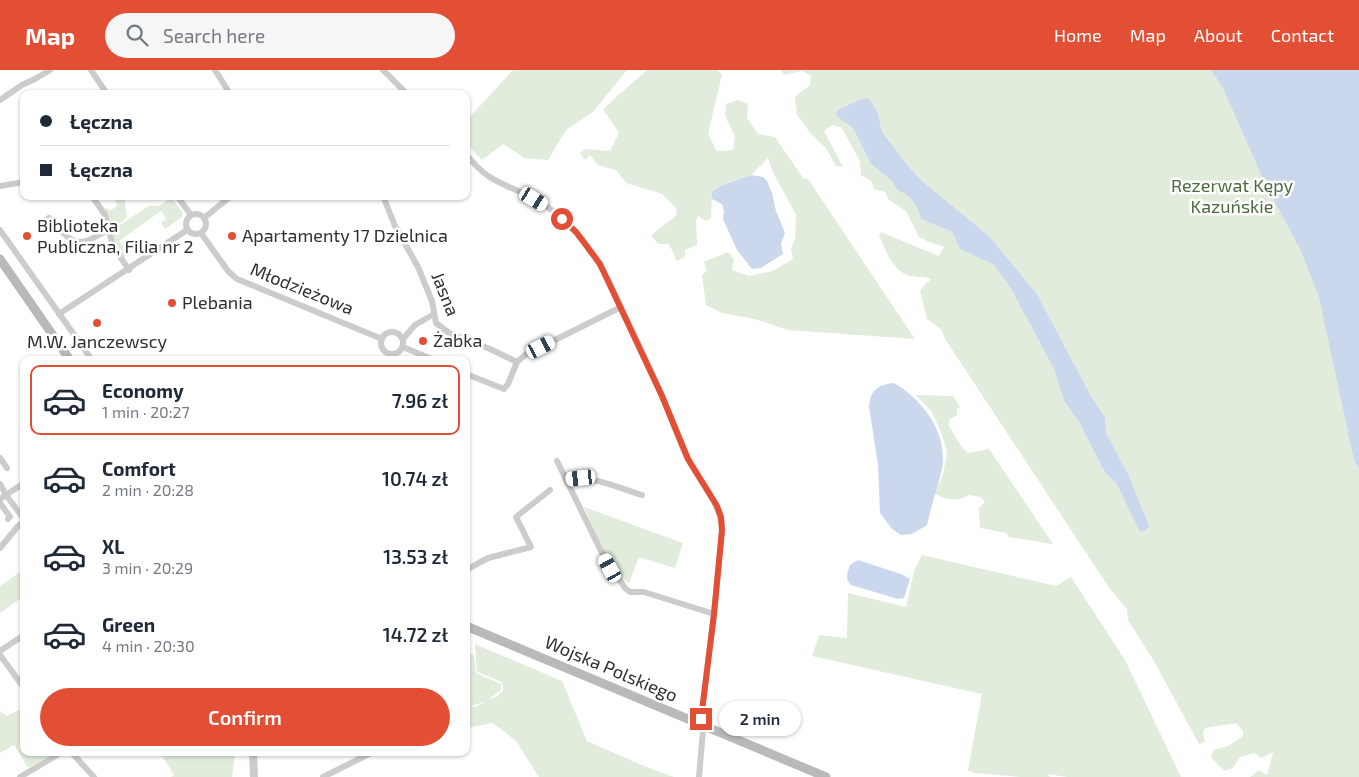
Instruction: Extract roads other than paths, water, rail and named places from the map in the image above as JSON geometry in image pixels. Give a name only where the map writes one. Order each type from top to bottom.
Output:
[{"type":"main road","points":[[0,259],[67,356]]},
{"type":"main road","points":[[0,270],[61,356]]},
{"type":"main road","name":"Wojska Polskiego","points":[[470,628],[826,777]]},
{"type":"street","points":[[0,100],[22,85],[50,70]]},
{"type":"street","points":[[91,70],[104,90]]},
{"type":"street","points":[[215,70],[228,90]]},
{"type":"street","points":[[383,70],[403,90]]},
{"type":"street","points":[[470,158],[486,176],[548,208],[576,232],[600,264],[662,396],[688,459],[717,506],[721,517],[722,530],[702,714],[699,777]]},
{"type":"street","points":[[0,186],[20,183]]},
{"type":"street","points":[[95,200],[105,216],[113,246],[130,270]]},
{"type":"street","points":[[180,200],[191,215]]},
{"type":"street","points":[[204,218],[226,200]]},
{"type":"street","name":"Jasna","points":[[385,200],[395,226],[418,267],[432,301],[436,322],[449,333],[517,362]]},
{"type":"street","points":[[196,214],[204,218],[206,224],[201,233],[196,234],[188,230],[185,224],[191,215],[196,214]]},
{"type":"street","points":[[49,218],[68,238],[82,243],[89,241],[108,229]]},
{"type":"street","points":[[0,230],[89,356]]},
{"type":"street","points":[[59,314],[98,287],[130,270],[188,230]]},
{"type":"street","name":"Młodzieżowa","points":[[201,233],[228,271],[237,279],[382,339]]},
{"type":"street","points":[[470,376],[504,389],[517,362],[526,355],[621,307]]},
{"type":"street","points":[[403,340],[415,325],[434,314]]},
{"type":"street","points":[[390,356],[381,346],[385,334],[390,332],[400,335],[403,340],[403,347],[393,356]]},
{"type":"street","points":[[403,347],[424,356]]},
{"type":"street","points":[[0,458],[7,468]]},
{"type":"street","points":[[557,461],[601,551],[621,583],[630,592],[644,592],[714,614]]},
{"type":"street","points":[[566,480],[581,478],[598,481],[642,495]]},
{"type":"street","points":[[0,484],[20,514]]},
{"type":"street","points":[[0,499],[20,486]]},
{"type":"street","points":[[470,568],[488,558],[531,547],[516,517],[550,490]]},
{"type":"street","points":[[0,503],[10,517],[8,519]]},
{"type":"street","points":[[0,548],[20,524]]},
{"type":"street","points":[[0,651],[20,638]]},
{"type":"street","points":[[0,655],[20,682]]},
{"type":"street","points":[[20,777],[55,756]]},
{"type":"street","points":[[75,756],[92,775],[82,777]]},
{"type":"street","points":[[253,756],[254,777]]},
{"type":"street","points":[[323,777],[364,756]]},
{"type":"water","points":[[1211,70],[1359,70],[1359,469],[1354,460],[1319,297],[1301,251],[1265,183],[1222,86]]},
{"type":"water","points":[[864,98],[869,99],[873,104],[878,114],[882,132],[910,168],[922,181],[989,236],[1037,294],[1091,396],[1105,417],[1106,433],[1128,474],[1149,526],[1147,529],[1142,532],[1139,530],[1116,483],[1104,471],[1079,422],[1064,401],[1054,369],[1010,287],[994,265],[960,249],[952,232],[921,219],[913,202],[907,195],[898,191],[891,180],[871,164],[853,128],[836,114],[838,110]]},
{"type":"water","points":[[751,175],[763,177],[767,181],[785,233],[781,244],[783,254],[761,268],[752,269],[737,250],[723,219],[724,211],[722,204],[712,199],[712,192],[720,186]]},
{"type":"water","points":[[894,383],[905,390],[924,408],[937,430],[943,456],[942,469],[927,525],[912,534],[901,535],[892,529],[880,513],[878,465],[869,406],[871,396],[876,389]]},
{"type":"water","points":[[858,560],[901,574],[910,579],[904,598],[898,599],[851,585],[847,578],[848,571],[850,565]]},
{"type":"place","name":"Biblioteka Publiczna, Filia nr 2","points":[[27,236]]},
{"type":"place","name":"Apartamenty 17 Dzielnica","points":[[232,236]]},
{"type":"place","name":"Plebania","points":[[172,303]]},
{"type":"place","name":"M.W. Janczewscy","points":[[97,323]]},
{"type":"place","name":"Żabka","points":[[423,341]]},
{"type":"park label","name":"Rezerwat Kępy Kazuńskie","points":[[1232,196]]}]
